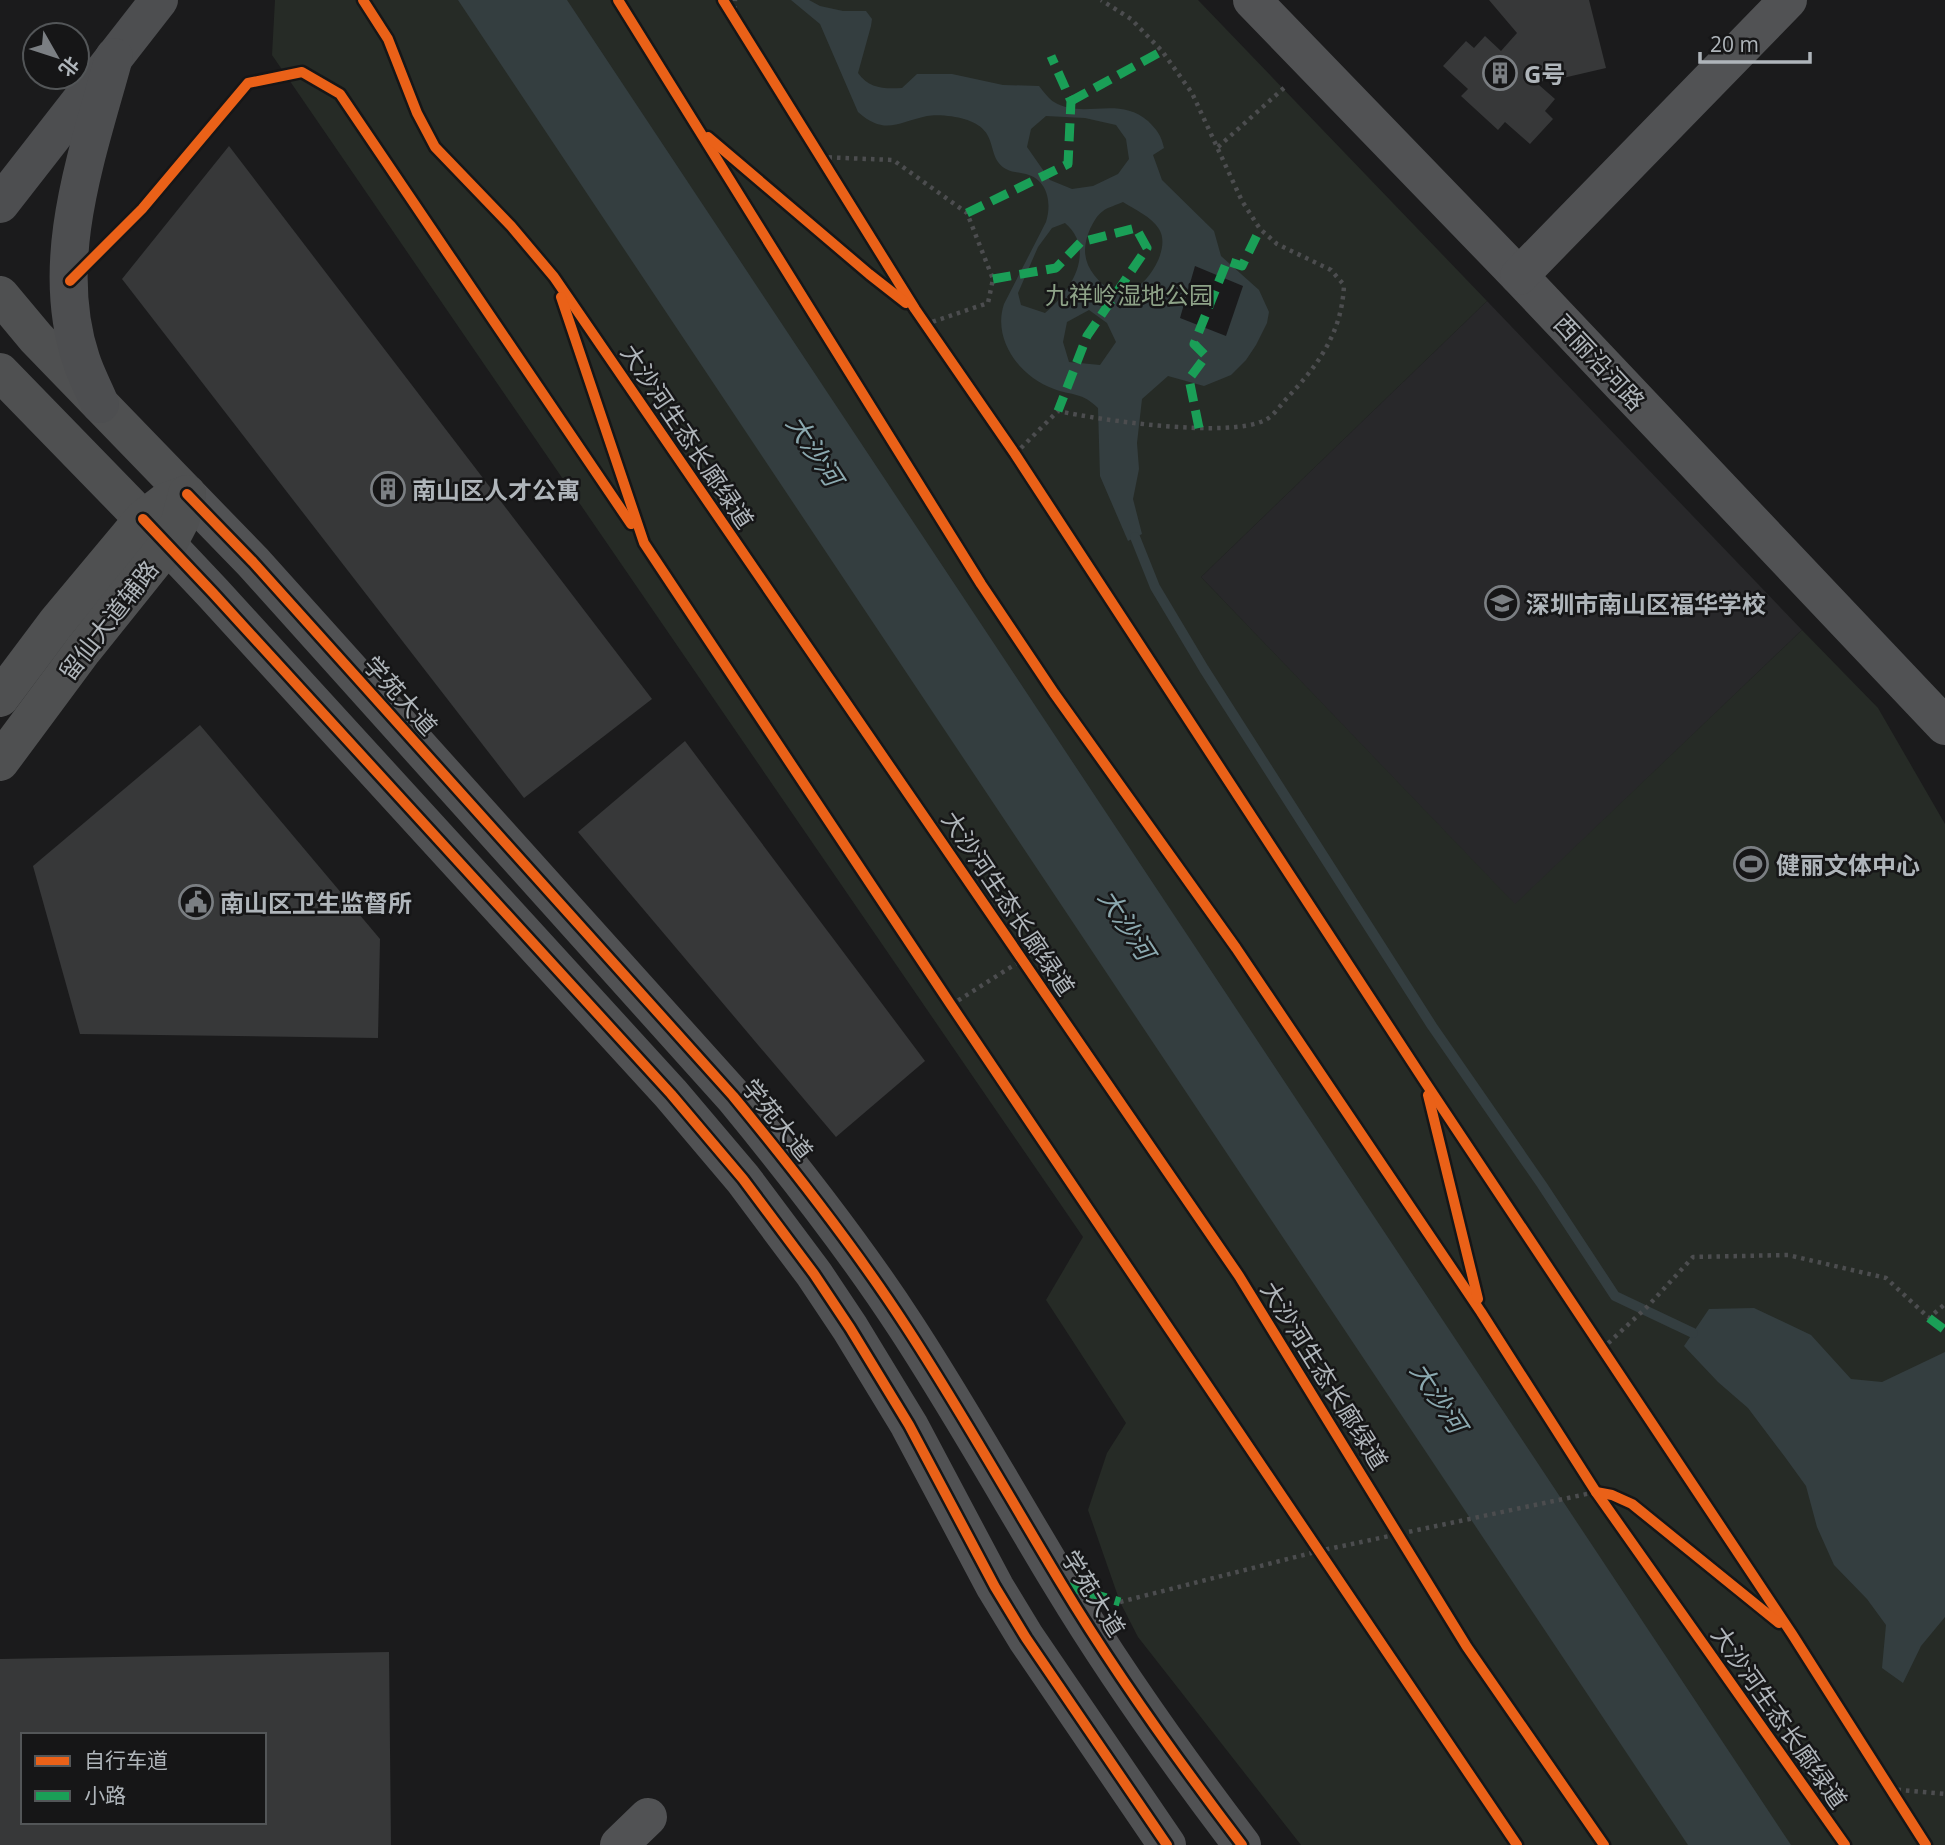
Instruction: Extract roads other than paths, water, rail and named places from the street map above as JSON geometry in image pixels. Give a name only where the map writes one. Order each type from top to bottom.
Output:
[{"type":"main road","points":[[0,204],[159,0]]},
{"type":"main road","points":[[100,404],[81,358],[73,316],[70,281],[71,237],[79,186],[114,57]]},
{"type":"main road","name":"学苑大道","points":[[0,295],[36,338],[187,494]]},
{"type":"main road","points":[[0,372],[155,532]]},
{"type":"main road","name":"留仙大道辅路","points":[[0,698],[57,622],[155,532],[180,521],[187,494]]},
{"type":"main road","name":"留仙大道辅路","points":[[0,762],[83,650],[155,532]]},
{"type":"street","name":"西丽沿河路","points":[[1252,0],[1519,276],[1945,726]]},
{"type":"street","points":[[1519,276],[1788,0]]},
{"type":"street","name":"学苑大道","points":[[187,494],[262,572],[705,1065],[803,1182],[903,1322],[1074,1603],[1160,1733],[1241,1845]]},
{"type":"street","points":[[155,532],[662,1084],[743,1179],[814,1273],[863,1347],[909,1425],[1016,1622],[1167,1845]]},
{"type":"street","points":[[619,1845],[648,1817]]},
{"type":"water","name":"大沙河","points":[[458,0],[567,0],[1791,1845],[1688,1845]]},
{"type":"water","points":[[791,0],[809,0],[820,6],[843,11],[866,11],[872,19],[858,73],[867,82],[878,87],[902,88],[917,74],[952,74],[1003,85],[1039,86],[1052,101],[1065,107],[1113,108],[1137,113],[1151,124],[1162,140],[1164,148],[1153,155],[1162,180],[1214,231],[1221,256],[1259,290],[1269,312],[1267,323],[1246,360],[1231,375],[1204,386],[1168,376],[1142,399],[1137,443],[1139,469],[1133,499],[1142,534],[1128,541],[1100,476],[1098,408],[1082,397],[1054,389],[1030,376],[1012,356],[1002,331],[1004,304],[1046,222],[1049,207],[1044,187],[1033,177],[999,164],[984,130],[964,119],[931,115],[900,124],[884,125],[876,124],[858,112],[820,24]],"holes":[[[1046,116],[1085,118],[1116,125],[1126,139],[1129,159],[1118,174],[1093,186],[1072,189],[1050,180],[1027,147],[1031,129]],[[1123,202],[1156,225],[1162,237],[1160,255],[1151,273],[1145,281],[1129,292],[1114,294],[1088,266],[1086,240],[1097,217]],[[1065,223],[1074,234],[1080,258],[1077,270],[1064,294],[1045,313],[1021,305],[1018,293],[1038,247],[1052,228]],[[1089,310],[1107,323],[1116,342],[1100,365],[1069,362],[1063,342],[1067,322]]]},
{"type":"water","points":[[1754,1308],[1811,1335],[1851,1379],[1882,1382],[1945,1352],[1945,1617],[1921,1646],[1903,1683],[1882,1668],[1886,1625],[1867,1599],[1834,1565],[1817,1527],[1806,1486],[1748,1408],[1718,1382],[1684,1346],[1709,1309]]},
{"type":"waterway","points":[[1135,537],[1155,587],[1204,669],[1432,1026],[1615,1296],[1693,1333]]},
{"type":"place","name":"G号","points":[[1500,73]]},
{"type":"place","name":"南山区人才公寓","points":[[388,489]]},
{"type":"place","name":"深圳市南山区福华学校","points":[[1502,603]]},
{"type":"place","name":"健丽文体中心","points":[[1751,864]]},
{"type":"place","name":"南山区卫生监督所","points":[[196,902]]},
{"type":"park label","name":"九祥岭湿地公园","points":[[1129,294]]}]
